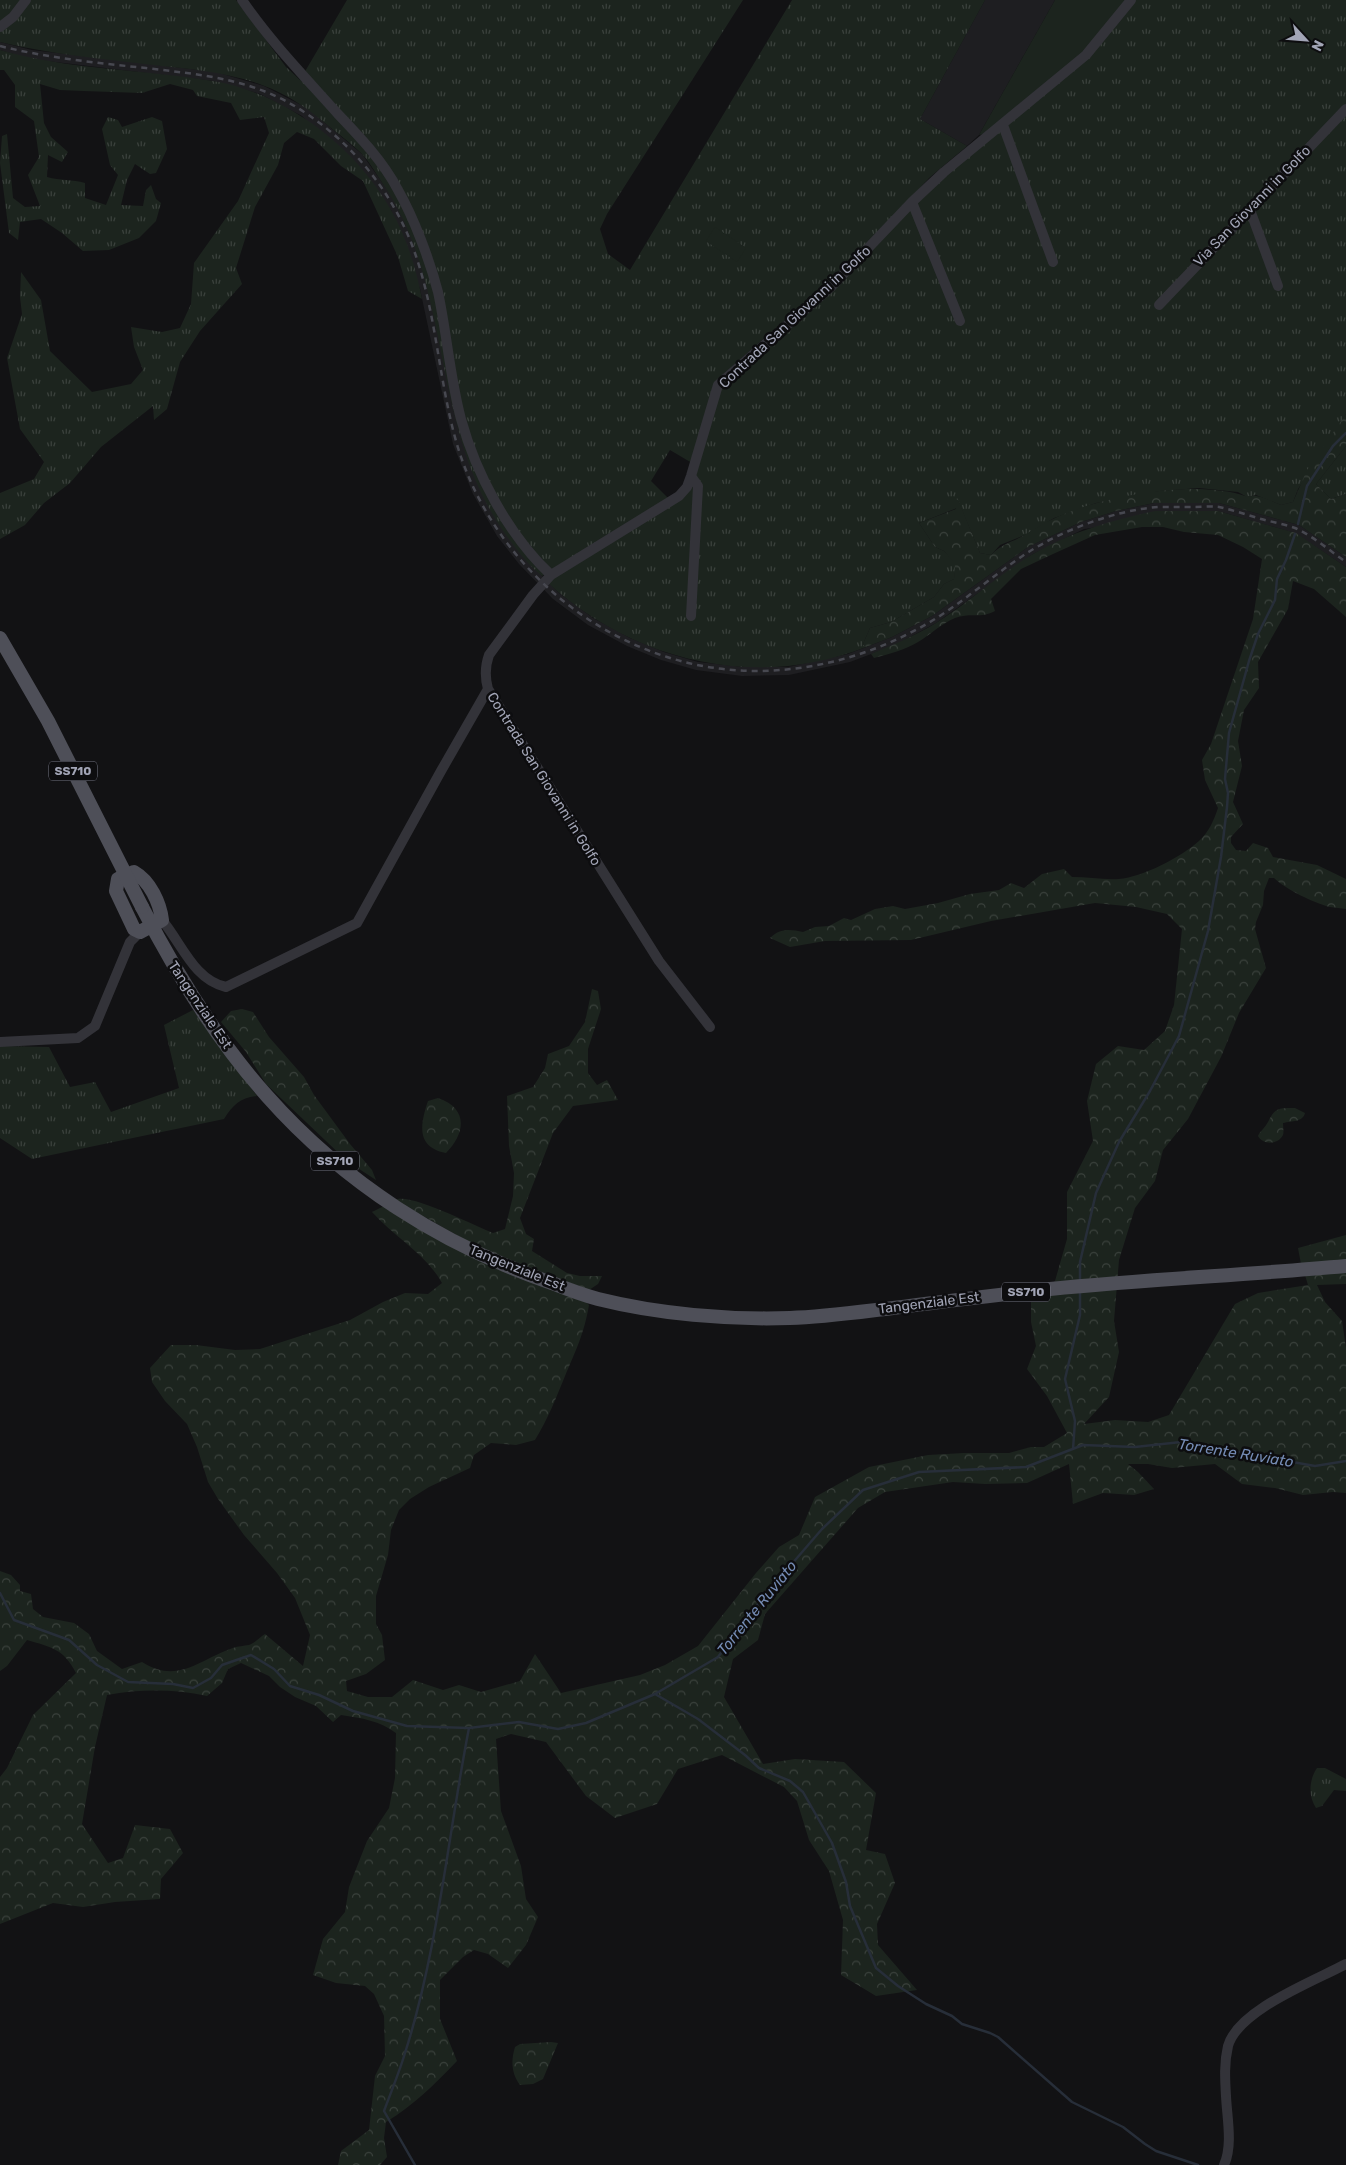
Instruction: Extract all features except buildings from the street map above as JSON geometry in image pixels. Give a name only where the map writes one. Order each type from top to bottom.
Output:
[{"type":"main road","name":"Tangenziale Est","points":[[0,638],[48,721],[175,971],[218,1034],[267,1096],[344,1169],[388,1203],[426,1226],[487,1258],[597,1299],[676,1313],[791,1318],[1134,1280],[1346,1266]]},
{"type":"street","points":[[0,27],[13,17],[26,0]]},
{"type":"street","points":[[242,0],[282,53],[363,141],[398,190],[426,255],[437,291],[461,418],[471,450],[490,492],[529,554],[551,575]]},
{"type":"street","name":"Contrada San Giovanni in Golfo","points":[[710,1027],[659,961],[488,689],[486,663],[489,655],[533,595],[551,575],[679,496],[691,476],[718,385],[831,287],[912,202],[944,172],[1086,55],[1131,0]]},
{"type":"street","name":"Via San Giovanni in Golfo","points":[[1159,305],[1346,109]]},
{"type":"street","points":[[1003,124],[1053,262]]},
{"type":"street","points":[[912,202],[960,321]]},
{"type":"street","points":[[1250,210],[1278,286]]},
{"type":"street","points":[[691,476],[698,486],[691,616]]},
{"type":"street","points":[[0,1042],[78,1038],[96,1026],[130,942],[151,927],[209,981],[226,987],[358,923],[488,689]]},
{"type":"street","points":[[1224,2165],[1228,2150],[1225,2070],[1229,2045],[1244,2022],[1268,2004],[1346,1964]]},
{"type":"shaded area","points":[[985,0],[1055,0],[979,135],[967,146],[920,119]]},
{"type":"shaded area","points":[[0,42],[32,50],[216,72],[264,86],[307,108],[362,154],[398,205],[416,245],[525,559],[559,593],[593,618],[630,638],[664,652],[698,662],[743,667],[788,667],[848,654],[892,637],[932,616],[1028,547],[1081,522],[1116,511],[1154,503],[1219,503],[1299,525],[1346,557],[1346,567],[1295,533],[1218,511],[1084,529],[1033,554],[936,623],[895,645],[850,662],[789,675],[742,676],[696,670],[661,660],[627,646],[588,625],[553,599],[519,564],[497,536],[473,494],[453,444],[420,289],[391,210],[302,116],[260,94],[214,81],[30,59],[0,50]]},
{"type":"green space","points":[[0,0],[236,0],[286,67],[300,80],[347,0],[743,0],[607,214],[600,229],[608,254],[630,270],[792,0],[985,0],[920,119],[967,146],[929,178],[874,238],[828,282],[719,378],[692,463],[670,450],[651,481],[669,499],[542,576],[526,561],[507,537],[480,489],[463,446],[451,400],[432,309],[420,265],[404,222],[381,181],[361,153],[299,104],[281,93],[249,81],[208,72],[76,56],[0,42]]},
{"type":"green space","points":[[1055,0],[1127,0],[1084,52],[984,134],[979,135]]},
{"type":"green space","points":[[1133,0],[1346,0],[1346,414],[1298,489],[1293,502],[1281,505],[1256,495],[1247,497],[1238,492],[1199,488],[1160,491],[1096,503],[1054,518],[1025,535],[1000,545],[991,555],[980,553],[957,498],[957,508],[919,523],[935,547],[944,551],[956,564],[954,579],[944,584],[934,597],[891,622],[870,628],[863,644],[866,647],[824,660],[781,667],[739,667],[697,661],[656,649],[618,632],[581,609],[547,582],[683,496],[720,386],[914,202]]},
{"type":"green space","points":[[0,50],[52,62],[213,81],[240,87],[292,110],[316,126],[338,145],[359,165],[376,187],[397,221],[406,242],[422,299],[408,291],[398,257],[363,181],[341,166],[314,139],[297,132],[284,143],[278,165],[255,207],[236,268],[242,284],[200,331],[180,362],[167,409],[154,420],[153,406],[101,447],[70,483],[44,503],[25,525],[0,539],[0,493],[34,479],[44,462],[20,429],[7,358],[22,314],[20,297],[21,272],[41,300],[50,351],[92,392],[131,384],[143,370],[134,347],[131,327],[162,332],[180,328],[191,304],[194,263],[238,201],[269,133],[264,117],[240,120],[231,103],[197,96],[193,90],[170,84],[142,93],[60,90],[40,84],[44,123],[51,137],[68,152],[62,162],[48,155],[47,177],[85,183],[85,198],[106,205],[118,175],[110,165],[102,129],[108,117],[118,120],[122,127],[152,117],[162,121],[167,149],[156,173],[150,174],[135,164],[127,180],[121,205],[143,206],[146,190],[151,185],[156,199],[161,203],[156,221],[139,238],[109,250],[83,251],[62,233],[41,219],[20,222],[18,240],[9,233],[0,163],[2,136],[7,134],[13,198],[25,207],[40,206],[28,175],[39,157],[34,121],[15,107],[15,85],[4,70],[0,70]]},
{"type":"green space","points":[[715,227],[746,248],[737,262],[706,241]]},
{"type":"green space","points":[[1346,414],[1346,446],[1316,484],[1331,499],[1346,494],[1346,557],[1299,525],[1219,503],[1154,503],[1116,511],[1081,522],[1028,547],[932,616],[892,637],[866,647],[863,644],[870,628],[891,622],[934,597],[944,584],[954,579],[955,564],[944,551],[935,547],[919,523],[956,509],[957,497],[980,553],[991,555],[1004,545],[1046,522],[1073,511],[1096,503],[1148,492],[1200,489],[1224,491],[1266,498],[1281,505],[1293,502],[1307,470]]},
{"type":"green space","points":[[1346,446],[1346,494],[1331,499],[1316,484]]},
{"type":"green space","points":[[1155,511],[1218,511],[1296,533],[1346,567],[1346,617],[1314,589],[1293,581],[1288,609],[1258,662],[1259,688],[1244,710],[1238,741],[1242,766],[1233,802],[1243,824],[1231,837],[1231,843],[1236,850],[1246,851],[1253,843],[1268,848],[1273,857],[1317,865],[1346,879],[1346,909],[1330,907],[1316,902],[1292,891],[1274,878],[1269,878],[1255,929],[1266,968],[1239,1013],[1221,1057],[1188,1119],[1163,1150],[1155,1181],[1135,1208],[1119,1260],[1114,1321],[1119,1352],[1109,1397],[1084,1424],[1115,1420],[1148,1422],[1169,1415],[1235,1304],[1258,1293],[1308,1285],[1305,1275],[1346,1271],[1346,1284],[1317,1285],[1325,1302],[1342,1321],[1346,1348],[1346,1493],[1333,1492],[1303,1495],[1275,1488],[1242,1484],[1215,1464],[1172,1468],[1148,1464],[1128,1464],[1154,1489],[1134,1495],[1103,1493],[1073,1504],[1069,1464],[1027,1483],[985,1484],[953,1482],[885,1492],[858,1508],[765,1614],[758,1640],[733,1659],[724,1697],[763,1764],[795,1759],[844,1762],[876,1793],[866,1850],[885,1854],[895,1883],[877,1924],[878,1945],[917,1990],[876,1996],[841,1975],[843,1920],[829,1871],[809,1840],[797,1801],[784,1787],[722,1755],[678,1769],[657,1804],[615,1818],[586,1796],[546,1742],[511,1734],[496,1739],[501,1811],[521,1866],[526,1899],[538,1917],[526,1945],[508,1968],[488,1954],[474,1950],[463,1957],[440,1980],[440,2019],[457,2061],[424,2094],[386,2122],[384,2138],[387,2157],[380,2165],[338,2165],[341,2151],[369,2130],[375,2076],[385,2056],[384,2016],[374,1994],[365,1986],[336,1983],[313,1975],[323,1939],[345,1912],[349,1887],[367,1841],[389,1808],[395,1778],[396,1733],[377,1723],[356,1717],[341,1715],[333,1722],[316,1706],[295,1697],[280,1687],[269,1676],[241,1663],[228,1669],[222,1683],[207,1696],[157,1691],[107,1695],[95,1747],[82,1824],[108,1863],[123,1858],[135,1825],[170,1829],[183,1853],[161,1879],[160,1899],[115,1902],[83,1907],[53,1903],[0,1924],[0,1777],[7,1768],[33,1715],[76,1673],[62,1654],[50,1647],[27,1640],[7,1666],[0,1671],[0,1571],[11,1575],[20,1585],[20,1591],[31,1594],[33,1609],[43,1617],[74,1623],[89,1634],[97,1651],[122,1669],[142,1662],[167,1671],[178,1671],[233,1648],[249,1645],[265,1634],[303,1666],[310,1635],[295,1598],[277,1573],[244,1535],[218,1499],[208,1482],[197,1447],[187,1424],[165,1401],[152,1382],[150,1368],[171,1345],[196,1345],[235,1350],[260,1349],[350,1320],[383,1302],[405,1293],[428,1294],[442,1283],[419,1254],[372,1212],[384,1206],[589,1305],[585,1325],[576,1350],[552,1408],[535,1440],[516,1445],[491,1443],[474,1455],[470,1468],[429,1487],[410,1499],[399,1510],[391,1530],[388,1555],[376,1596],[376,1624],[382,1635],[385,1660],[366,1674],[346,1681],[347,1691],[368,1697],[392,1697],[413,1680],[443,1690],[459,1685],[481,1692],[520,1681],[535,1654],[561,1693],[640,1675],[665,1665],[698,1646],[779,1547],[799,1535],[815,1497],[869,1467],[928,1455],[1009,1453],[1031,1447],[1044,1447],[1067,1433],[1047,1396],[1027,1369],[1036,1346],[1031,1322],[1031,1302],[1055,1281],[1067,1239],[1067,1192],[1093,1141],[1087,1101],[1096,1064],[1118,1046],[1144,1050],[1165,1031],[1174,1005],[1182,929],[1167,914],[1136,907],[1095,903],[991,921],[911,940],[825,941],[790,947],[770,938],[781,931],[803,932],[815,927],[829,926],[844,918],[851,920],[875,909],[893,906],[905,909],[938,903],[970,894],[999,890],[1011,883],[1024,888],[1042,874],[1064,869],[1072,877],[1119,879],[1129,877],[1172,860],[1206,834],[1218,808],[1205,780],[1202,760],[1211,744],[1253,619],[1262,559],[1243,547],[1218,535],[1184,532],[1163,527],[1142,527],[1095,535],[1021,569],[991,599],[995,611],[985,615],[955,618],[908,647],[874,658],[871,654],[904,640],[936,623],[1020,562],[1047,546],[1092,528],[1123,518]]},
{"type":"green space","points":[[592,989],[598,991],[601,1009],[588,1049],[588,1073],[597,1085],[607,1080],[618,1100],[573,1106],[553,1133],[520,1218],[526,1234],[534,1239],[532,1251],[567,1273],[580,1276],[602,1276],[598,1284],[589,1290],[481,1249],[395,1200],[402,1199],[427,1205],[493,1233],[505,1229],[513,1196],[514,1173],[509,1146],[507,1096],[533,1087],[545,1068],[548,1054],[569,1046],[585,1022]]},
{"type":"green space","points":[[242,1009],[253,1012],[269,1037],[304,1077],[314,1095],[372,1170],[376,1180],[347,1161],[266,1084],[246,1052],[221,1022],[231,1011]]},
{"type":"green space","points":[[193,1010],[257,1096],[246,1098],[238,1103],[224,1119],[32,1159],[0,1138],[0,1046],[49,1047],[70,1087],[95,1082],[111,1112],[179,1088],[164,1025]]},
{"type":"green space","points":[[438,1098],[448,1102],[455,1108],[461,1122],[457,1137],[446,1153],[429,1146],[423,1134],[423,1118],[428,1101]]},
{"type":"green space","points":[[1295,1108],[1305,1113],[1304,1116],[1297,1121],[1283,1123],[1283,1134],[1278,1141],[1270,1143],[1260,1139],[1259,1134],[1275,1111]]},
{"type":"green space","points":[[1346,1235],[1346,1260],[1301,1264],[1298,1248]]},
{"type":"green space","points":[[1317,1768],[1325,1768],[1346,1779],[1346,1791],[1334,1790],[1322,1806],[1316,1808],[1310,1788]]},
{"type":"green space","points":[[558,2043],[543,2079],[533,2084],[520,2085],[515,2076],[513,2066],[515,2047],[520,2044]]},
{"type":"waterway","points":[[1298,524],[1307,486],[1333,446],[1346,433]]},
{"type":"waterway","points":[[1080,1283],[1080,1262],[1096,1193],[1119,1142],[1150,1091],[1179,1036],[1208,931],[1221,857],[1228,793],[1225,779],[1229,733],[1249,661],[1258,634],[1275,600],[1277,579],[1295,534]]},
{"type":"waterway","points":[[1073,1449],[1075,1421],[1065,1379],[1080,1315],[1080,1291]]},
{"type":"waterway","name":"Torrente Ruviato","points":[[0,1593],[14,1620],[69,1640],[97,1665],[128,1682],[173,1684],[193,1688],[211,1678],[222,1665],[251,1655],[274,1669],[290,1686],[319,1695],[353,1711],[407,1726],[469,1728],[519,1722],[558,1729],[586,1723],[655,1694],[718,1657],[765,1595],[822,1529],[863,1490],[919,1472],[1026,1467],[1083,1445],[1135,1447],[1181,1442],[1315,1466],[1346,1461]]},
{"type":"waterway","points":[[655,1694],[698,1719],[759,1768],[790,1781],[803,1792],[832,1843],[846,1882],[850,1906],[876,1968],[898,1986],[926,2004],[952,2016],[962,2024],[998,2037],[1072,2102],[1123,2127],[1156,2151],[1198,2165]]},
{"type":"waterway","points":[[415,2165],[384,2111],[405,2053],[426,1974],[469,1728]]},
{"type":"railway","points":[[0,46],[73,60],[208,76],[248,85],[267,92],[304,112],[339,139],[382,188],[412,245],[432,318],[456,441],[469,478],[487,513],[509,546],[535,575],[564,601],[596,624],[630,643],[667,657],[701,666],[736,670],[770,671],[805,667],[839,660],[872,650],[904,636],[935,619],[1027,553],[1073,529],[1125,512],[1158,507],[1219,507],[1282,524],[1302,531],[1346,562]]}]
